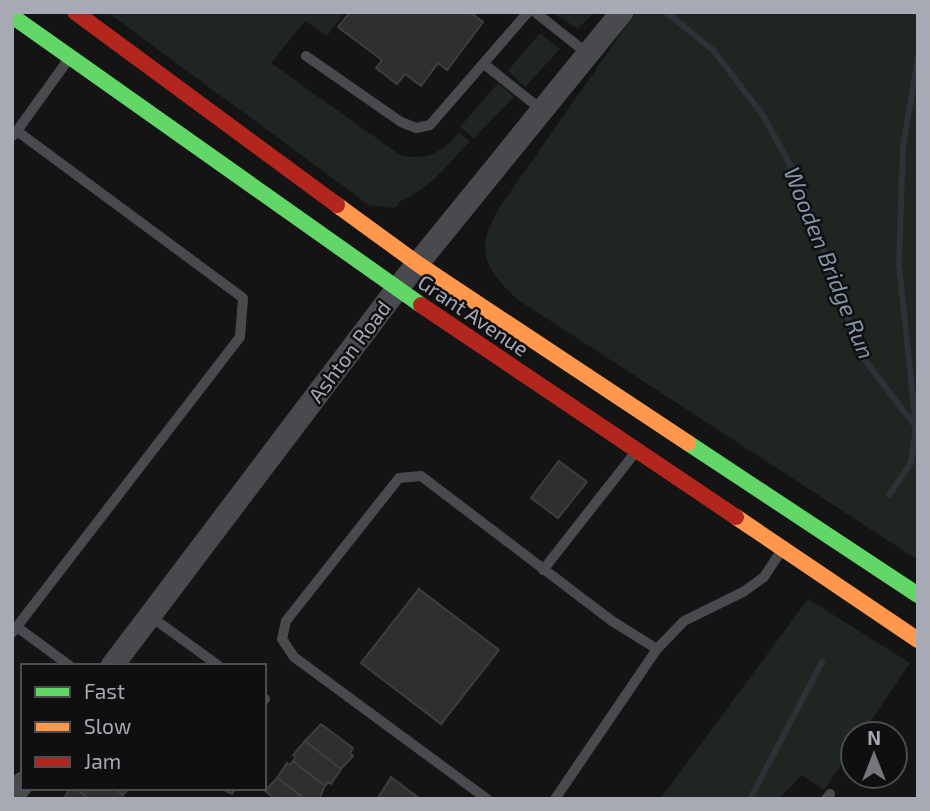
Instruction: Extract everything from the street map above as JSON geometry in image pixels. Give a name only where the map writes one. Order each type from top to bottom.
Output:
[{"type":"main road","name":"Grant Avenue","points":[[75,12],[793,535],[918,640]]},
{"type":"main road","name":"Grant Avenue","points":[[12,16],[397,289],[636,451],[793,535],[918,595]]},
{"type":"street","name":"Ashton Road","points":[[114,664],[397,289],[622,12]]},
{"type":"lane","points":[[306,56],[401,122],[416,128],[430,125],[528,12]]},
{"type":"lane","points":[[535,12],[589,54]]},
{"type":"lane","points":[[67,664],[15,630],[240,337],[243,298],[14,134],[69,57]]},
{"type":"lane","points":[[484,64],[542,111]]},
{"type":"lane","points":[[542,570],[636,451]]},
{"type":"lane","points":[[487,799],[295,657],[282,639],[285,621],[399,478],[421,476],[542,570],[612,621],[657,649]]},
{"type":"lane","points":[[555,799],[657,649],[684,621],[743,592],[764,577],[793,535]]},
{"type":"lane","points":[[150,616],[216,664]]},
{"type":"shaded area","points":[[107,12],[345,12],[327,36],[305,21],[271,63],[400,155],[418,157],[433,154],[459,133],[470,141],[437,176],[419,191],[398,202],[398,206],[393,208],[369,205]]},
{"type":"shaded area","points":[[552,12],[594,12],[578,29]]},
{"type":"shaded area","points":[[636,12],[918,12],[918,560],[517,299],[489,266],[485,245],[487,233],[501,205]]},
{"type":"shaded area","points":[[540,33],[560,49],[525,87],[508,71]]},
{"type":"shaded area","points":[[498,83],[514,97],[474,138],[460,127]]},
{"type":"shaded area","points":[[808,599],[910,663],[871,720],[839,720],[839,768],[824,790],[802,775],[779,799],[660,799]]},
{"type":"building","points":[[350,12],[470,12],[483,22],[447,70],[438,63],[421,86],[405,74],[397,84],[376,68],[382,60],[338,27]]},
{"type":"building","points":[[559,461],[587,482],[558,518],[531,498]]},
{"type":"building","points":[[419,589],[499,650],[441,724],[361,663]]},
{"type":"building","points":[[321,724],[353,748],[350,753],[353,756],[341,769],[305,741]]},
{"type":"building","points":[[305,741],[341,769],[331,784],[329,782],[325,786],[293,761],[296,757],[293,755]]},
{"type":"building","points":[[293,761],[325,786],[319,799],[305,799],[277,778],[287,763],[290,765]]},
{"type":"building","points":[[391,777],[420,799],[378,798]]},
{"type":"building","points":[[277,778],[305,799],[275,799],[266,790]]},
{"type":"building","points":[[68,790],[78,790],[89,799],[64,799]]},
{"type":"building","points":[[78,790],[117,790],[123,795],[121,799],[89,799]]},
{"type":"waterway","name":"Wooden Bridge Run","points":[[666,12],[714,51],[764,117],[800,183],[861,355],[916,427]]},
{"type":"waterway","points":[[889,495],[911,463],[916,427],[899,265],[903,146],[918,58]]},
{"type":"waterway","name":"Wooden Bridge Run","points":[[750,799],[822,662]]},
{"type":"traffic: fast","points":[[12,16],[421,305]]},
{"type":"traffic: fast","points":[[688,443],[918,595]]},
{"type":"traffic: slow","points":[[337,205],[418,264],[688,443]]},
{"type":"traffic: slow","points":[[736,517],[918,640]]},
{"type":"traffic: jam","points":[[75,12],[337,205]]},
{"type":"traffic: jam","points":[[421,305],[736,517]]}]
